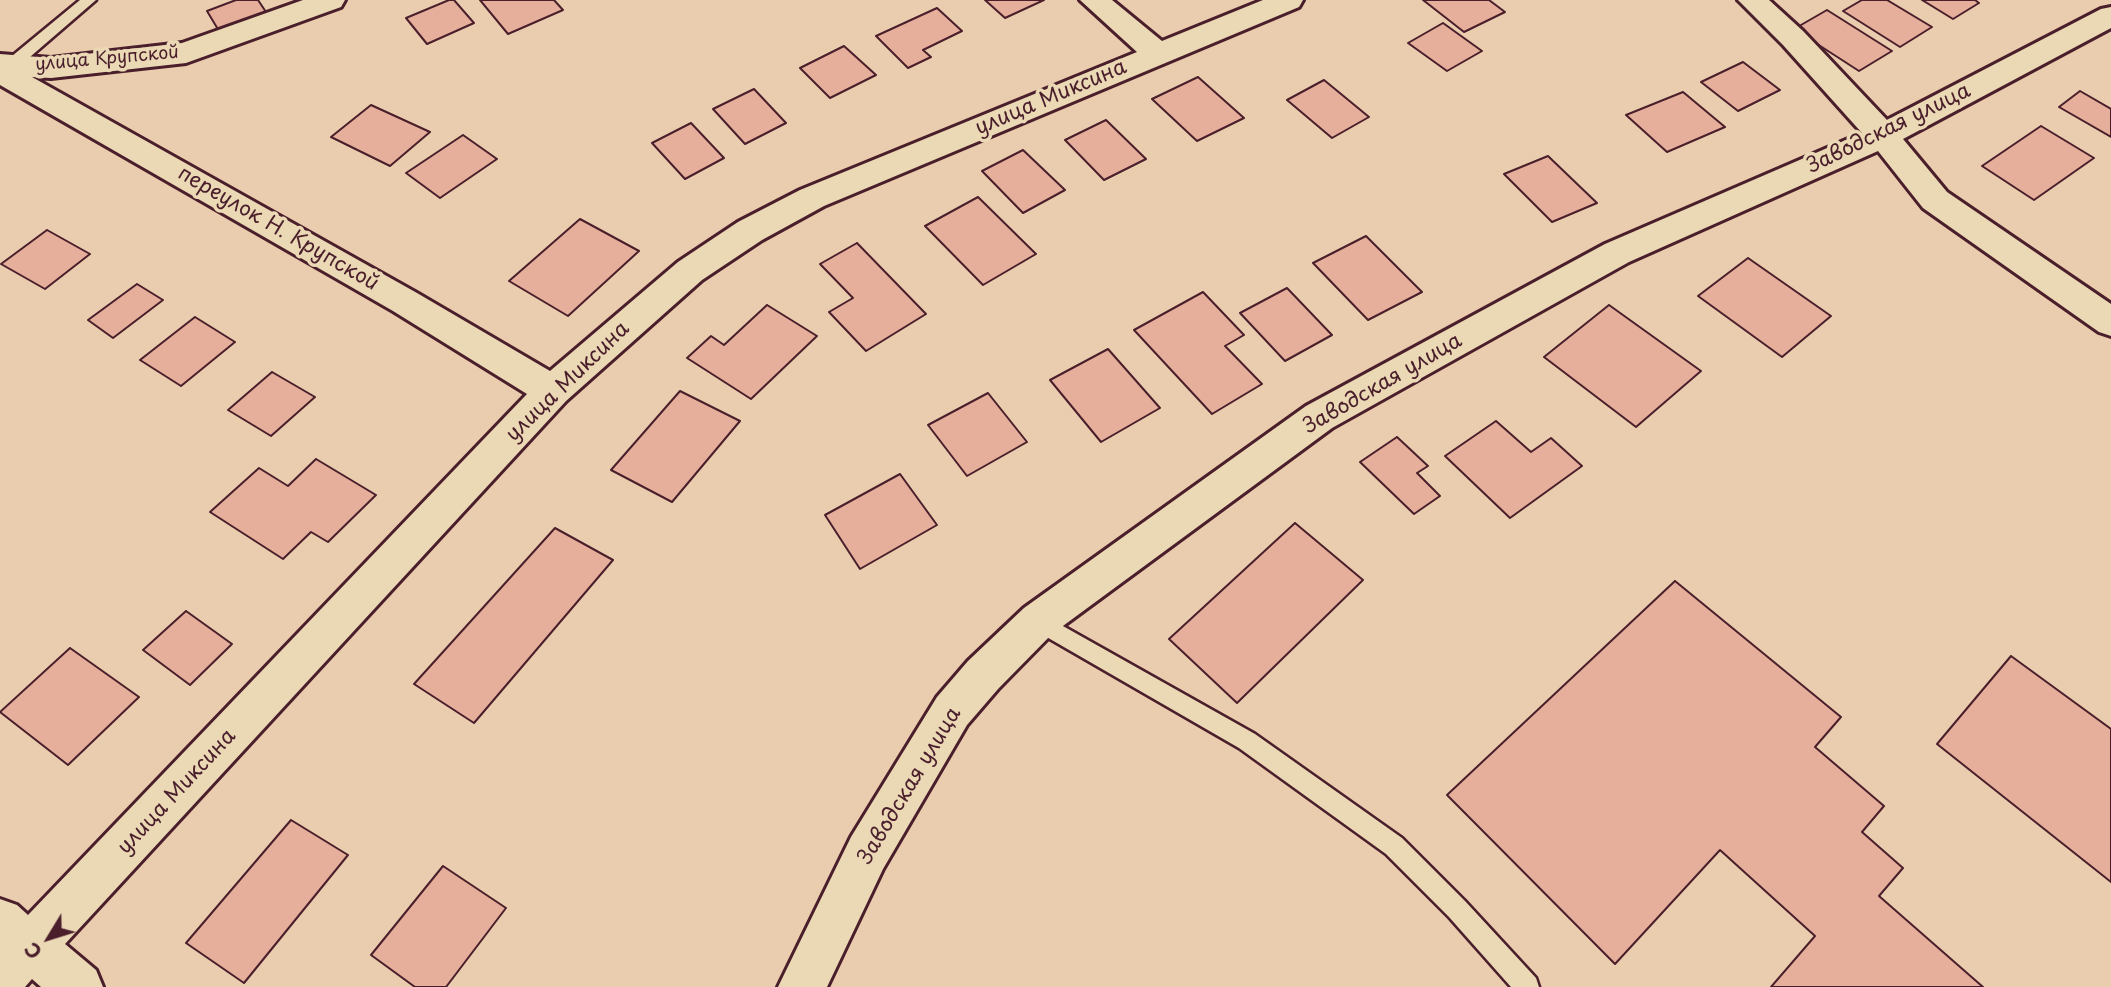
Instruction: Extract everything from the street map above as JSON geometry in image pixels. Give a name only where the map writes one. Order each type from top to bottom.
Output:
[{"type":"street","name":"улица Крупской","points":[[4,67],[51,68],[186,53],[331,0]]},
{"type":"street","points":[[1094,0],[1157,53]]},
{"type":"street","name":"улица Миксина","points":[[10,949],[553,391],[690,271],[750,231],[812,198],[1289,0]]},
{"type":"street","points":[[1752,0],[1793,38],[1884,136],[1935,200],[2111,323]]},
{"type":"street","name":"Заводская улица","points":[[802,987],[867,853],[952,711],[983,675],[1038,621],[1319,417],[1617,253],[1884,136],[2111,16]]},
{"type":"street","name":"переулок Н. Крупской","points":[[4,67],[553,391]]},
{"type":"street","points":[[10,949],[79,987]]},
{"type":"lane","points":[[4,67],[89,0]]},
{"type":"lane","points":[[1038,621],[1247,741],[1394,846],[1457,909],[1527,987]]},
{"type":"building","points":[[236,0],[258,0],[266,12],[219,31],[207,11]]},
{"type":"building","points":[[454,0],[474,23],[427,44],[406,18]]},
{"type":"building","points":[[480,0],[554,0],[563,10],[508,34]]},
{"type":"building","points":[[985,0],[1044,0],[1005,18]]},
{"type":"building","points":[[1423,0],[1489,0],[1505,12],[1464,32]]},
{"type":"building","points":[[1862,0],[1887,0],[1932,27],[1900,47],[1843,11]]},
{"type":"building","points":[[1922,0],[1975,0],[1979,3],[1953,19]]},
{"type":"building","points":[[937,8],[962,31],[923,50],[931,57],[908,68],[876,36]]},
{"type":"building","points":[[1827,10],[1892,51],[1859,71],[1794,29]]},
{"type":"building","points":[[1443,23],[1482,51],[1447,71],[1408,43]]},
{"type":"building","points":[[844,46],[876,75],[830,98],[800,68]]},
{"type":"building","points":[[1743,62],[1780,90],[1738,111],[1701,82]]},
{"type":"building","points":[[1198,77],[1244,118],[1197,141],[1152,99]]},
{"type":"building","points":[[1324,80],[1369,117],[1332,138],[1287,100]]},
{"type":"building","points":[[754,89],[786,123],[745,144],[713,109]]},
{"type":"building","points":[[2080,91],[2111,109],[2111,137],[2059,107]]},
{"type":"building","points":[[1683,92],[1725,127],[1667,152],[1626,115]]},
{"type":"building","points":[[371,105],[430,132],[390,166],[331,137]]},
{"type":"building","points":[[1106,120],[1146,159],[1104,180],[1065,140]]},
{"type":"building","points":[[691,123],[724,158],[685,179],[652,143]]},
{"type":"building","points":[[2041,126],[2094,158],[2034,200],[1982,166]]},
{"type":"building","points":[[463,135],[497,159],[440,198],[406,173]]},
{"type":"building","points":[[1023,150],[1065,190],[1023,213],[982,171]]},
{"type":"building","points":[[1548,156],[1597,203],[1552,222],[1504,174]]},
{"type":"building","points":[[978,197],[1036,254],[983,285],[925,226]]},
{"type":"building","points":[[580,219],[639,251],[568,316],[509,281]]},
{"type":"building","points":[[47,230],[90,254],[45,289],[1,264]]},
{"type":"building","points":[[1366,236],[1422,292],[1368,320],[1313,263]]},
{"type":"building","points":[[857,243],[926,314],[866,351],[829,312],[853,298],[820,264]]},
{"type":"building","points":[[1748,258],[1831,316],[1782,357],[1698,296]]},
{"type":"building","points":[[137,284],[163,300],[113,338],[88,320]]},
{"type":"building","points":[[1287,288],[1332,335],[1285,361],[1240,313]]},
{"type":"building","points":[[1203,292],[1244,335],[1225,346],[1262,384],[1212,414],[1134,330]]},
{"type":"building","points":[[767,305],[817,336],[751,399],[687,358],[711,336],[724,345]]},
{"type":"building","points":[[1609,305],[1701,371],[1636,427],[1544,357]]},
{"type":"building","points":[[195,317],[235,342],[181,386],[140,360]]},
{"type":"building","points":[[1108,349],[1160,408],[1101,442],[1050,380]]},
{"type":"building","points":[[272,372],[315,397],[271,436],[228,410]]},
{"type":"building","points":[[680,391],[740,421],[672,502],[611,470]]},
{"type":"building","points":[[988,393],[1027,442],[967,476],[928,425]]},
{"type":"building","points":[[1496,421],[1531,452],[1551,438],[1582,466],[1510,518],[1445,456]]},
{"type":"building","points":[[1397,437],[1428,466],[1417,473],[1440,496],[1414,514],[1360,462]]},
{"type":"building","points":[[316,459],[376,495],[328,542],[311,532],[283,559],[210,512],[259,468],[288,486]]},
{"type":"building","points":[[900,474],[937,525],[860,569],[825,515]]},
{"type":"building","points":[[1295,523],[1363,580],[1237,703],[1169,639]]},
{"type":"building","points":[[555,528],[613,560],[474,723],[414,684]]},
{"type":"building","points":[[1675,581],[1841,717],[1815,747],[1884,806],[1862,832],[1903,868],[1879,896],[1983,987],[1771,987],[1815,936],[1720,850],[1615,964],[1447,795]]},
{"type":"building","points":[[186,611],[232,644],[190,685],[143,650]]},
{"type":"building","points":[[70,648],[139,697],[68,765],[0,712]]},
{"type":"building","points":[[2011,656],[2111,729],[2111,882],[1937,744]]},
{"type":"building","points":[[291,820],[348,855],[244,983],[186,943]]},
{"type":"building","points":[[443,866],[506,908],[446,987],[415,987],[371,955]]}]
